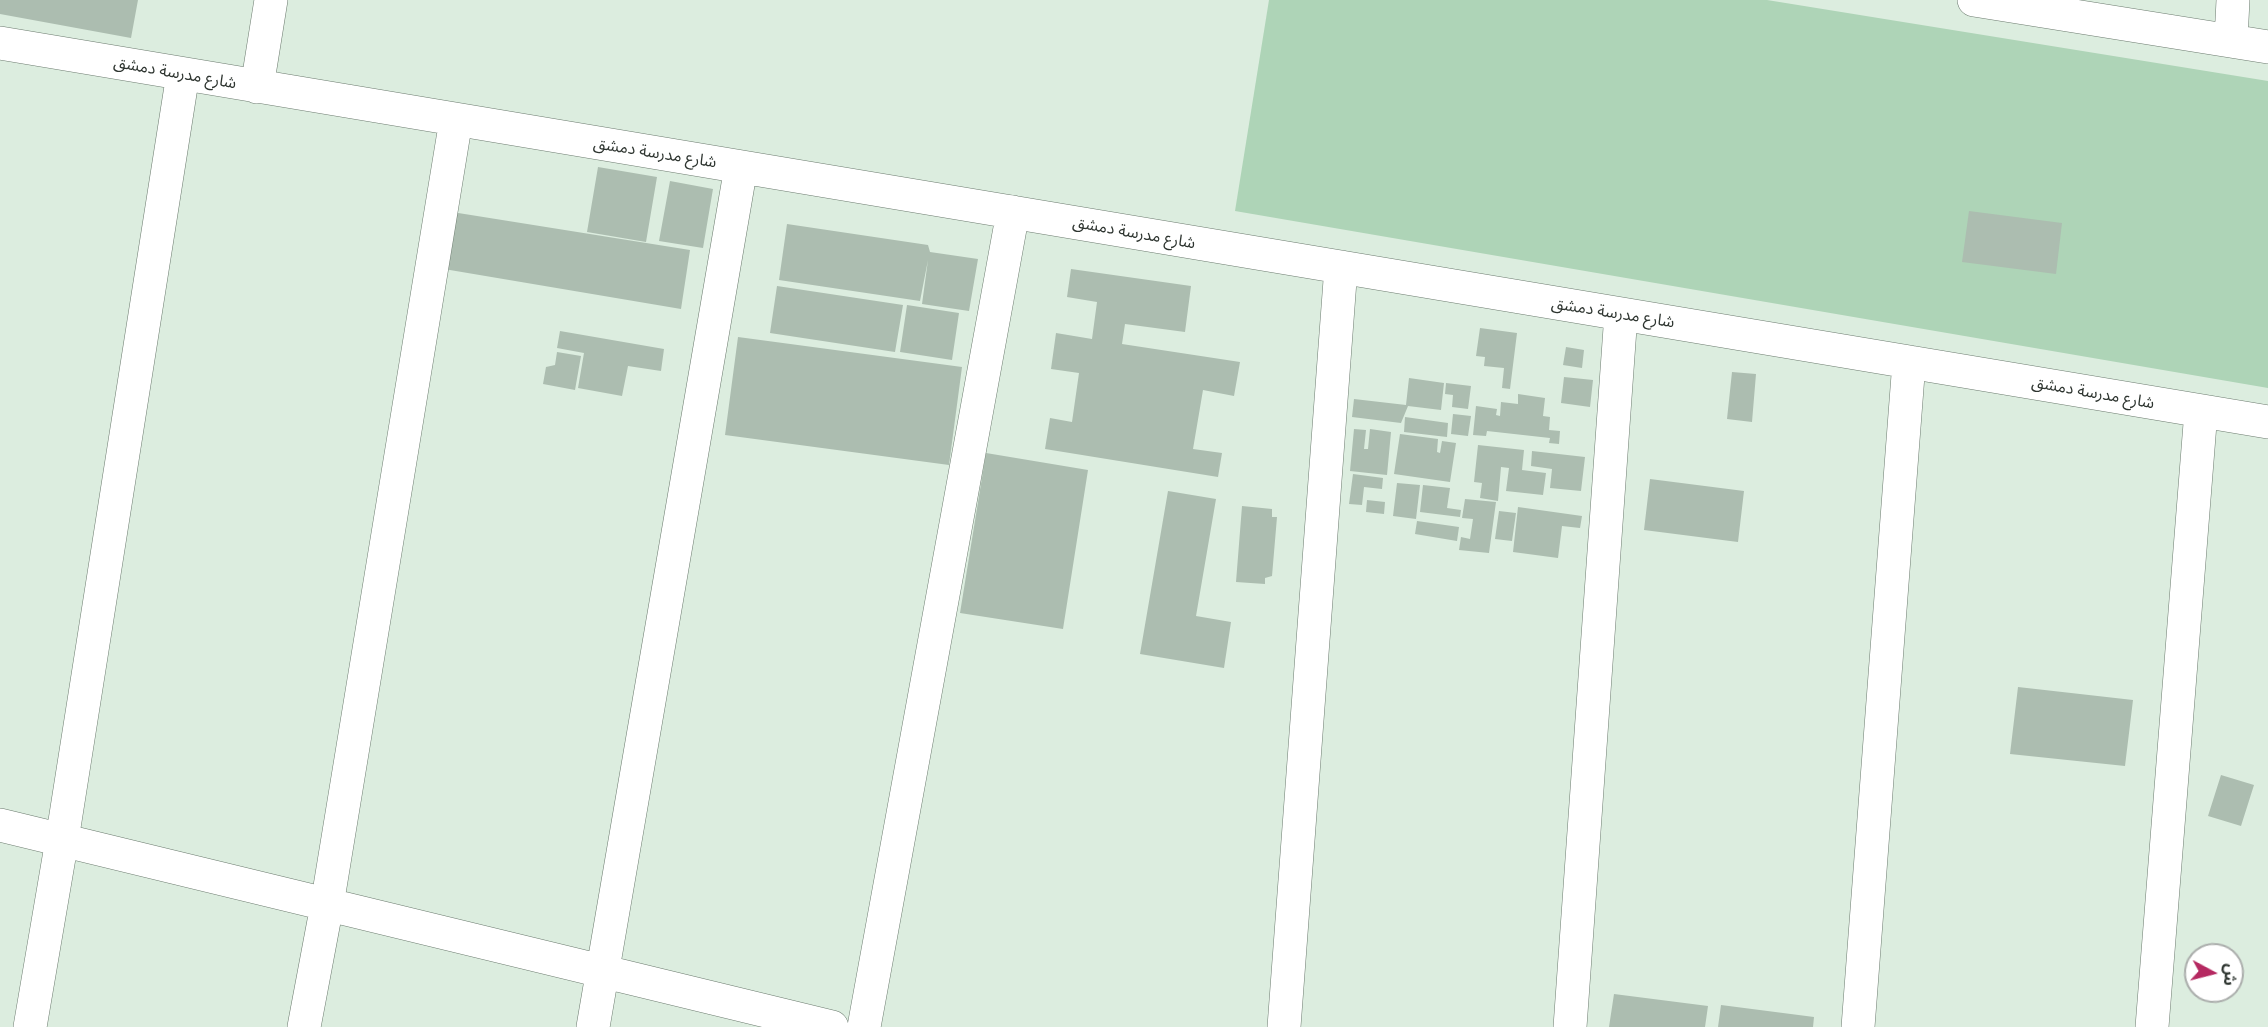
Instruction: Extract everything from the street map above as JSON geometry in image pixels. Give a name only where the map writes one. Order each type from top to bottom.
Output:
[{"type":"street","points":[[257,87],[271,0]]},
{"type":"street","points":[[1974,0],[2268,47]]},
{"type":"street","points":[[2230,40],[2233,0]]},
{"type":"street","name":"شارع مدرسة دمشق","points":[[0,44],[2268,422]]},
{"type":"street","points":[[30,1027],[62,840],[183,74]]},
{"type":"street","points":[[304,1027],[327,905],[456,120]]},
{"type":"street","points":[[593,1027],[741,167]]},
{"type":"street","points":[[864,1027],[1013,213]]},
{"type":"street","points":[[1284,1027],[1341,267]]},
{"type":"street","points":[[1570,1027],[1621,314]]},
{"type":"street","points":[[1858,1027],[1909,362]]},
{"type":"street","points":[[2152,1027],[2201,411]]},
{"type":"street","points":[[0,825],[832,1027]]},
{"type":"green space","points":[[1269,0],[1767,0],[2268,81],[2268,388],[1235,211]]},
{"type":"building","points":[[0,0],[138,0],[131,38],[0,14]]},
{"type":"building","points":[[598,167],[657,177],[646,242],[587,232]]},
{"type":"building","points":[[670,181],[713,189],[703,248],[659,241]]},
{"type":"building","points":[[1969,211],[2062,223],[2056,274],[1962,262]]},
{"type":"building","points":[[452,212],[690,250],[681,309],[444,269]]},
{"type":"building","points":[[787,224],[928,245],[930,252],[978,259],[969,311],[922,304],[928,260],[920,301],[779,280]]},
{"type":"building","points":[[1071,269],[1191,286],[1185,332],[1125,324],[1122,344],[1240,362],[1234,396],[1203,390],[1193,449],[1222,453],[1218,477],[1045,449],[1050,418],[1072,422],[1079,373],[1051,369],[1056,333],[1092,339],[1097,302],[1067,297]]},
{"type":"building","points":[[777,286],[903,305],[895,352],[770,333]]},
{"type":"building","points":[[907,305],[959,313],[952,360],[900,352]]},
{"type":"building","points":[[1480,328],[1517,333],[1510,389],[1502,388],[1504,368],[1484,366],[1485,357],[1476,356]]},
{"type":"building","points":[[560,331],[664,349],[661,371],[628,366],[622,396],[578,388],[584,353],[557,348]]},
{"type":"building","points":[[738,337],[962,367],[949,465],[725,435]]},
{"type":"building","points":[[1566,347],[1584,350],[1582,368],[1563,365]]},
{"type":"building","points":[[557,352],[581,356],[575,390],[543,384],[546,367],[555,365]]},
{"type":"building","points":[[1732,372],[1756,374],[1752,422],[1727,419]]},
{"type":"building","points":[[1564,377],[1593,380],[1590,407],[1561,403]]},
{"type":"building","points":[[1409,378],[1444,383],[1441,410],[1408,406],[1401,423],[1352,417],[1354,399],[1406,405]]},
{"type":"building","points":[[1446,383],[1471,386],[1468,409],[1452,407],[1453,395],[1445,394]]},
{"type":"building","points":[[1518,394],[1545,398],[1543,416],[1550,417],[1549,430],[1560,431],[1559,444],[1549,443],[1550,438],[1487,431],[1486,436],[1473,435],[1476,406],[1497,409],[1496,415],[1500,416],[1501,402],[1518,404]]},
{"type":"building","points":[[1453,414],[1471,416],[1468,436],[1451,434]]},
{"type":"building","points":[[1405,417],[1448,423],[1447,437],[1404,432]]},
{"type":"building","points":[[1354,429],[1366,430],[1364,449],[1368,449],[1370,429],[1391,432],[1387,475],[1350,471]]},
{"type":"building","points":[[1400,434],[1438,439],[1437,452],[1440,453],[1442,441],[1456,443],[1450,482],[1394,474]]},
{"type":"building","points":[[1478,445],[1524,450],[1522,470],[1546,473],[1543,495],[1506,491],[1509,468],[1501,467],[1498,501],[1480,498],[1482,483],[1474,482]]},
{"type":"building","points":[[1532,451],[1585,457],[1581,491],[1550,488],[1552,469],[1531,466]]},
{"type":"building","points":[[986,453],[1088,470],[1063,629],[960,613]]},
{"type":"building","points":[[1353,474],[1383,478],[1382,489],[1364,487],[1362,505],[1349,504]]},
{"type":"building","points":[[1650,479],[1744,491],[1738,542],[1644,530]]},
{"type":"building","points":[[1397,483],[1420,485],[1416,519],[1393,516]]},
{"type":"building","points":[[1423,485],[1450,488],[1447,508],[1461,510],[1460,517],[1420,512]]},
{"type":"building","points":[[1168,491],[1216,499],[1196,616],[1231,622],[1224,668],[1140,654]]},
{"type":"building","points":[[1465,499],[1496,502],[1489,553],[1459,550],[1461,537],[1470,539],[1473,519],[1462,518]]},
{"type":"building","points":[[1367,500],[1385,502],[1384,514],[1366,512]]},
{"type":"building","points":[[1242,506],[1272,509],[1272,517],[1277,517],[1272,576],[1265,578],[1265,584],[1236,582]]},
{"type":"building","points":[[1518,507],[1582,516],[1580,528],[1562,526],[1558,558],[1513,552]]},
{"type":"building","points":[[1499,511],[1516,513],[1512,541],[1495,539]]},
{"type":"building","points":[[1417,521],[1459,527],[1457,541],[1415,534]]},
{"type":"building","points":[[2018,687],[2133,700],[2125,766],[2010,754]]},
{"type":"building","points":[[2221,775],[2254,785],[2241,826],[2208,816]]},
{"type":"building","points":[[1614,994],[1708,1006],[1705,1027],[1609,1027]]},
{"type":"building","points":[[1721,1005],[1814,1017],[1813,1027],[1718,1027]]}]
